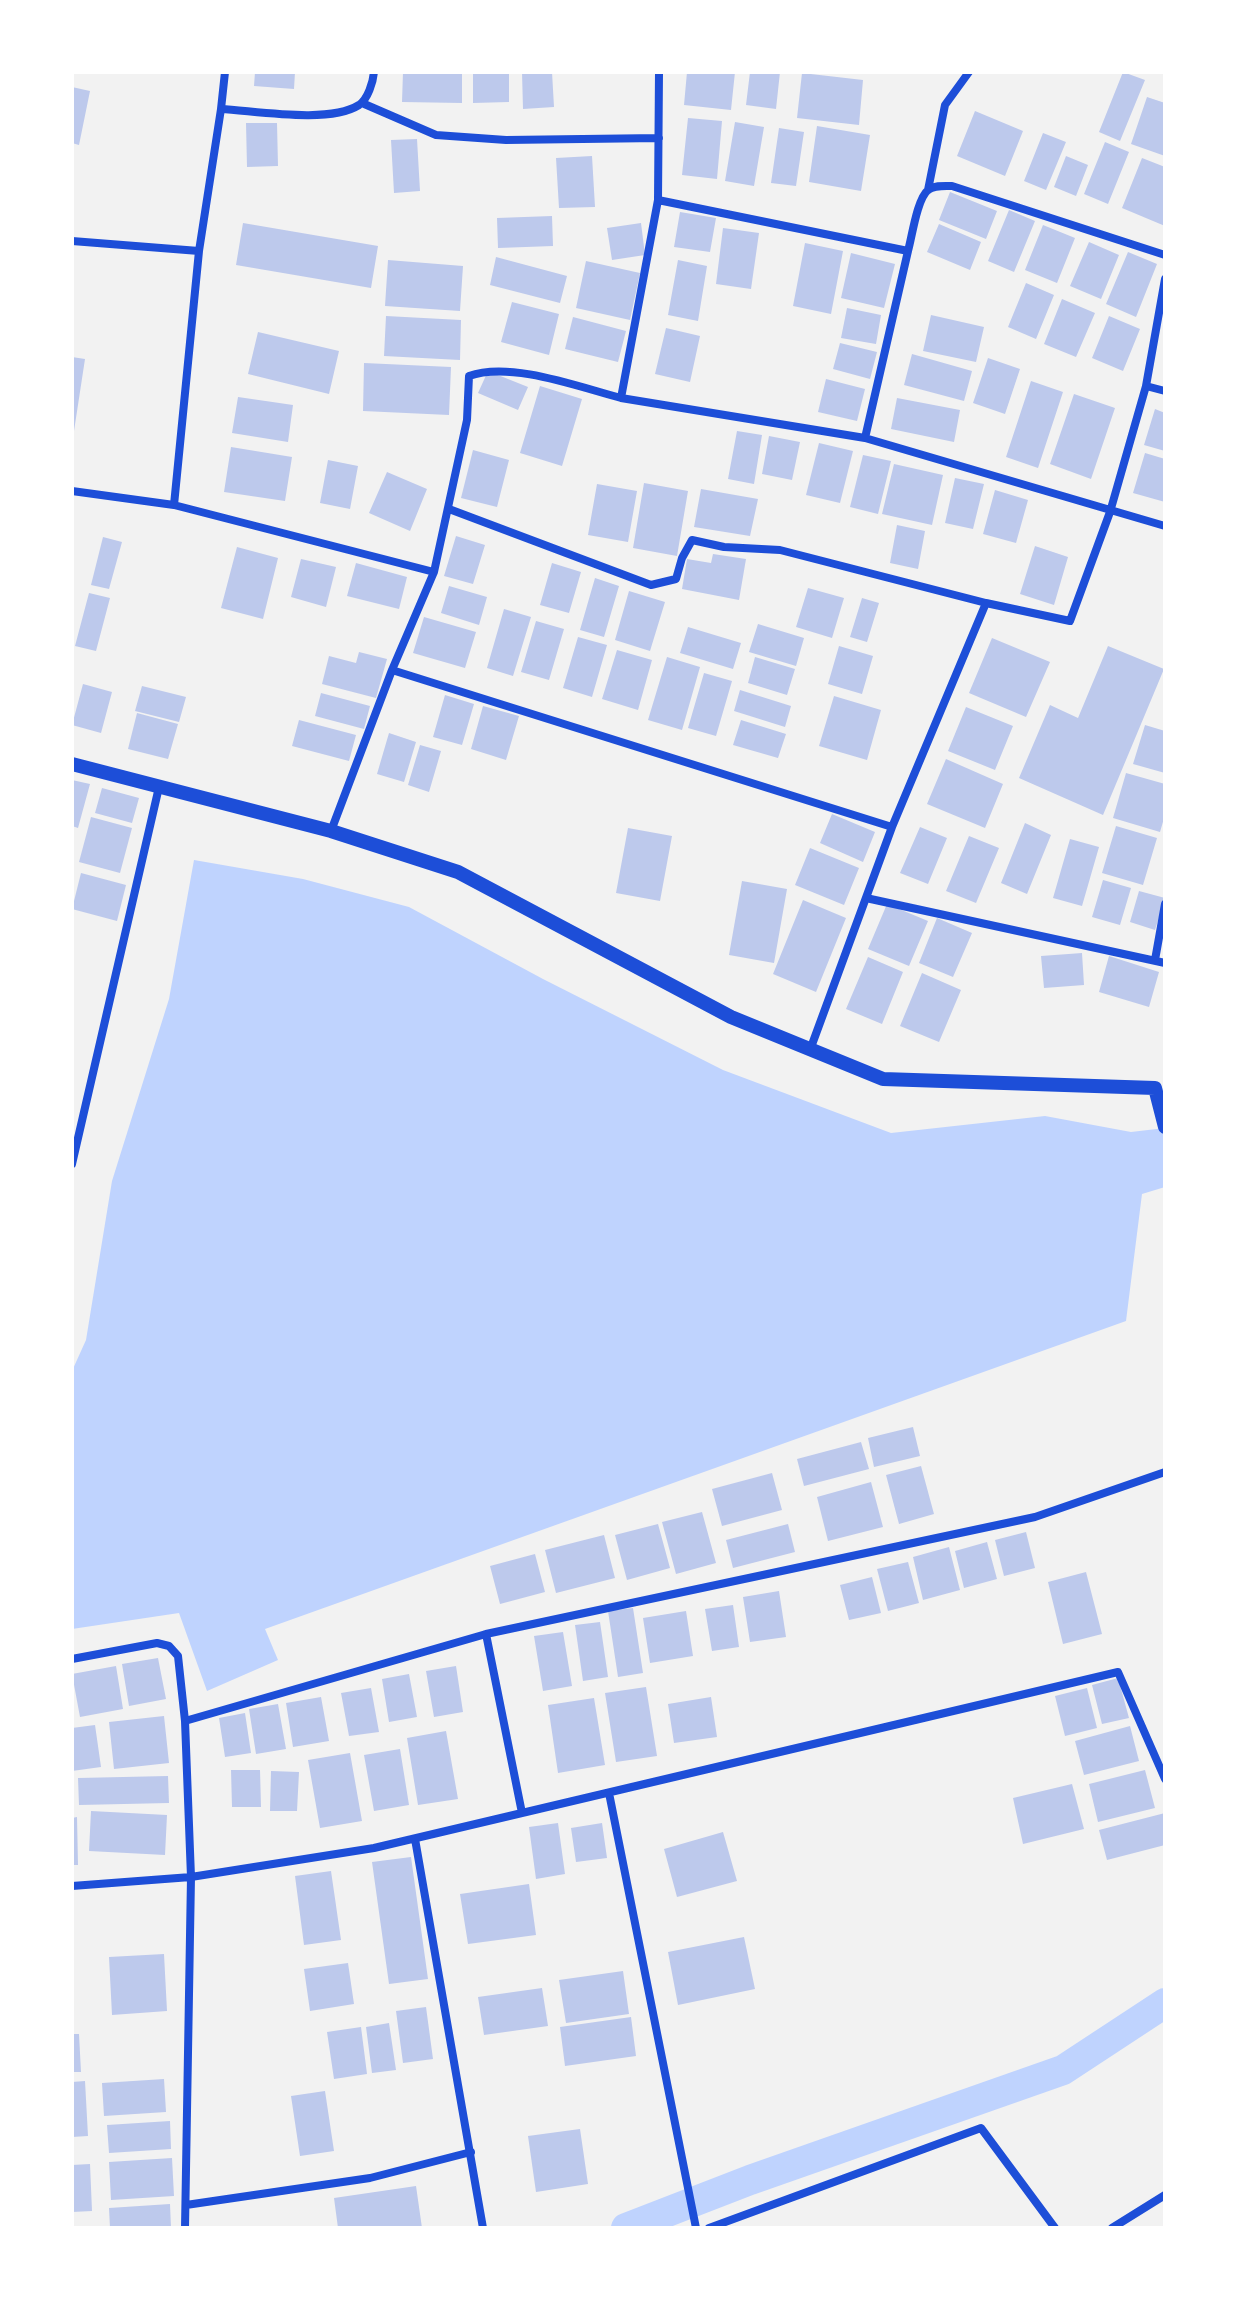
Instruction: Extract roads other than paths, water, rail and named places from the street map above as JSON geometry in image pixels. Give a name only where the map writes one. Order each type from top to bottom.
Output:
[{"type":"street","points":[[174,505],[199,251],[225,72]]},
{"type":"street","points":[[221,109],[317,114],[345,111],[362,103],[374,80],[374,72]]},
{"type":"street","points":[[621,398],[658,200],[659,72]]},
{"type":"street","points":[[928,190],[945,105],[969,72]]},
{"type":"street","points":[[362,103],[436,135],[506,140],[659,138]]},
{"type":"street","points":[[865,438],[921,198],[928,190],[939,185],[952,186],[1165,255]]},
{"type":"street","points":[[658,200],[908,251]]},
{"type":"street","points":[[72,241],[199,251]]},
{"type":"street","points":[[449,509],[651,585],[676,579],[682,558],[692,540],[724,547],[780,550],[986,603],[1070,621],[1110,512],[1146,386],[1165,279]]},
{"type":"street","points":[[331,831],[392,670],[434,572],[467,420],[469,376],[486,370],[507,370],[621,398],[865,438],[1165,526]]},
{"type":"street","points":[[1146,386],[1165,391]]},
{"type":"street","points":[[72,491],[174,505],[434,572]]},
{"type":"street","points":[[810,1050],[892,827],[986,603]]},
{"type":"street","points":[[392,670],[892,827]]},
{"type":"street","points":[[72,764],[331,831],[458,872],[731,1017],[883,1079],[1160,1089],[1165,1127]]},
{"type":"street","points":[[72,1164],[159,787]]},
{"type":"street","points":[[866,898],[1160,962],[1165,904]]},
{"type":"street","points":[[185,1721],[486,1634],[1035,1517],[1165,1472]]},
{"type":"street","points":[[486,1634],[522,1813]]},
{"type":"street","points":[[72,1659],[157,1643],[169,1646],[178,1656],[185,1721],[191,1877],[185,2228]]},
{"type":"street","points":[[72,1886],[191,1877],[374,1848],[1118,1672],[1165,1779]]},
{"type":"street","points":[[609,1793],[696,2228]]},
{"type":"street","points":[[415,1839],[483,2228]]},
{"type":"street","points":[[709,2228],[981,2128],[1055,2228]]},
{"type":"street","points":[[186,2205],[370,2178],[471,2152]]},
{"type":"street","points":[[1112,2228],[1165,2195]]},
{"type":"water","points":[[194,860],[303,879],[409,907],[723,1070],[891,1133],[1045,1116],[1131,1132],[1165,1128],[1165,1187],[1142,1194],[1126,1321],[265,1629],[278,1660],[207,1691],[179,1613],[72,1629],[72,1371],[86,1340],[112,1181],[169,999]]},
{"type":"waterway","points":[[626,2228],[750,2180],[1063,2070],[1165,2003]]}]
